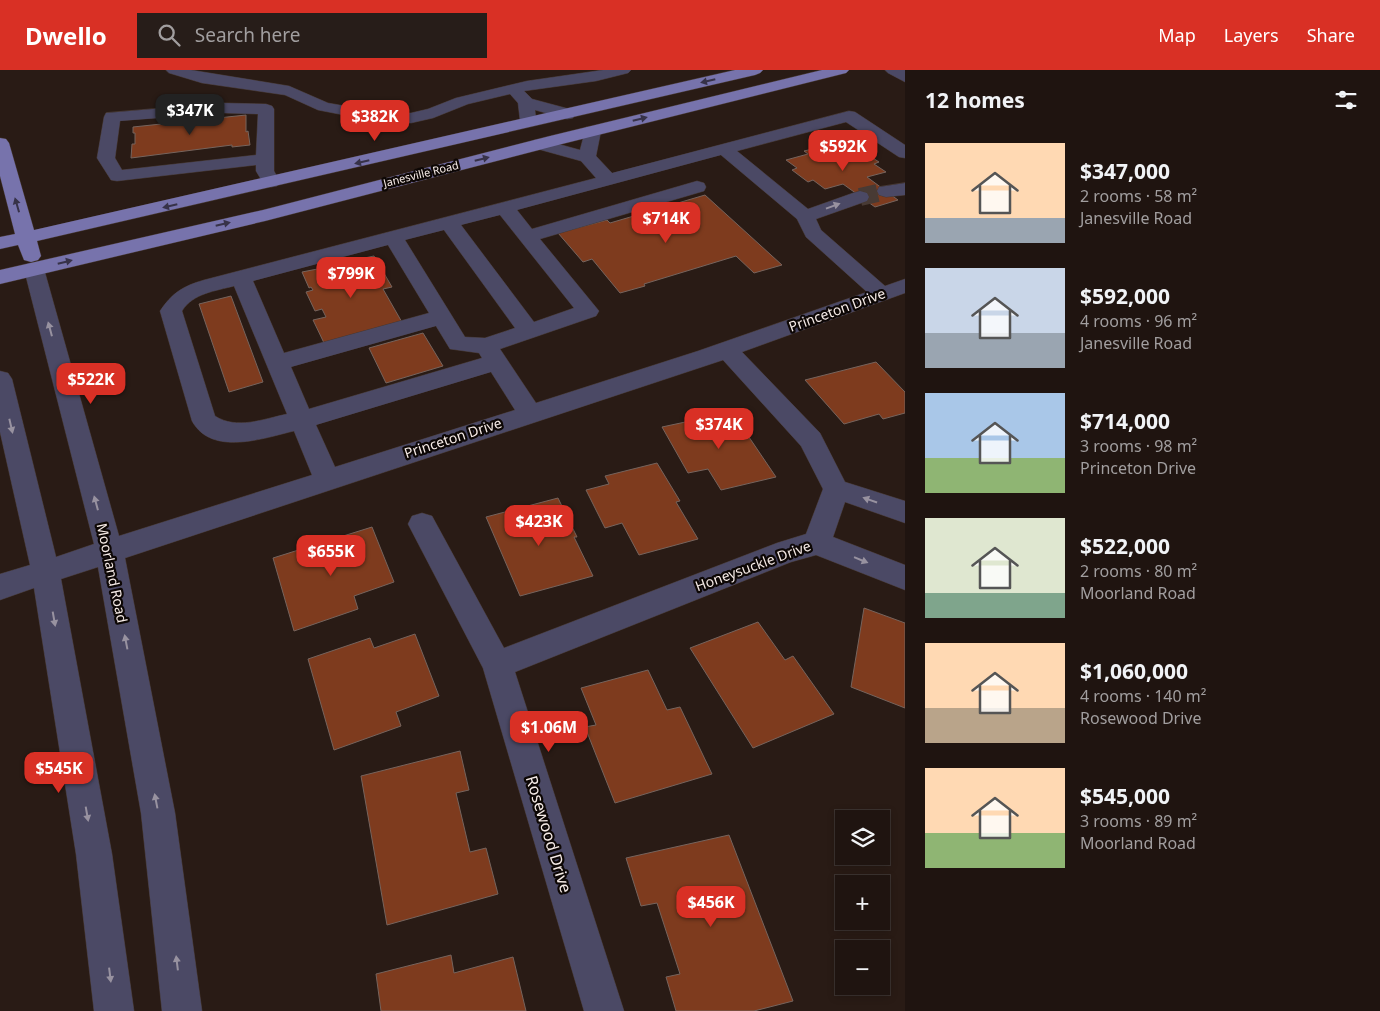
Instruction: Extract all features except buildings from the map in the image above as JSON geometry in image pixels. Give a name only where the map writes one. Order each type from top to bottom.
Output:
[{"type":"main road","name":"Janesville Road","points":[[0,243],[529,124],[755,70]]},
{"type":"main road","name":"Janesville Road","points":[[0,277],[265,214],[841,70]]},
{"type":"main road","name":"Moorland Road","points":[[0,143],[34,269]]},
{"type":"street","points":[[174,70],[202,78],[289,91],[324,107],[384,118],[411,118],[433,113],[462,101],[542,81],[610,74],[623,70]]},
{"type":"street","points":[[893,70],[905,77]]},
{"type":"street","points":[[223,108],[242,84]]},
{"type":"street","points":[[513,88],[526,102],[567,114]]},
{"type":"street","points":[[526,102],[529,124]]},
{"type":"street","points":[[265,159],[117,176],[106,158],[112,117],[223,108],[266,109],[265,171],[271,182]]},
{"type":"street","points":[[505,208],[588,311],[528,330],[491,354],[302,420],[243,433],[219,431],[204,421],[171,311],[175,301],[186,293],[849,116],[905,153]]},
{"type":"street","points":[[587,157],[592,131]]},
{"type":"street","points":[[540,144],[587,157],[608,180]]},
{"type":"street","points":[[724,149],[805,216],[813,232],[894,290]]},
{"type":"street","points":[[528,236],[697,186]]},
{"type":"street","points":[[886,191],[905,190]]},
{"type":"street","points":[[805,216],[860,197]]},
{"type":"street","points":[[449,223],[528,330]]},
{"type":"street","points":[[394,238],[458,344],[491,354],[530,414]]},
{"type":"street","name":"Moorland Road","points":[[34,269],[109,550],[158,813],[182,1011]]},
{"type":"street","points":[[241,278],[327,479]]},
{"type":"street","name":"Princeton Drive","points":[[0,587],[726,349],[894,290]]},
{"type":"street","points":[[278,364],[354,340],[442,317]]},
{"type":"street","points":[[726,349],[811,440],[836,488],[905,512]]},
{"type":"street","points":[[0,379],[45,571],[94,854],[114,1011]]},
{"type":"street","name":"Honeysuckle Drive","points":[[497,665],[787,551],[817,543],[836,488]]},
{"type":"street","name":"Rosewood Drive","points":[[422,524],[497,665],[604,1011]]},
{"type":"street","points":[[817,543],[905,578]]},
{"type":"tunnel","points":[[860,197],[886,191]]}]
